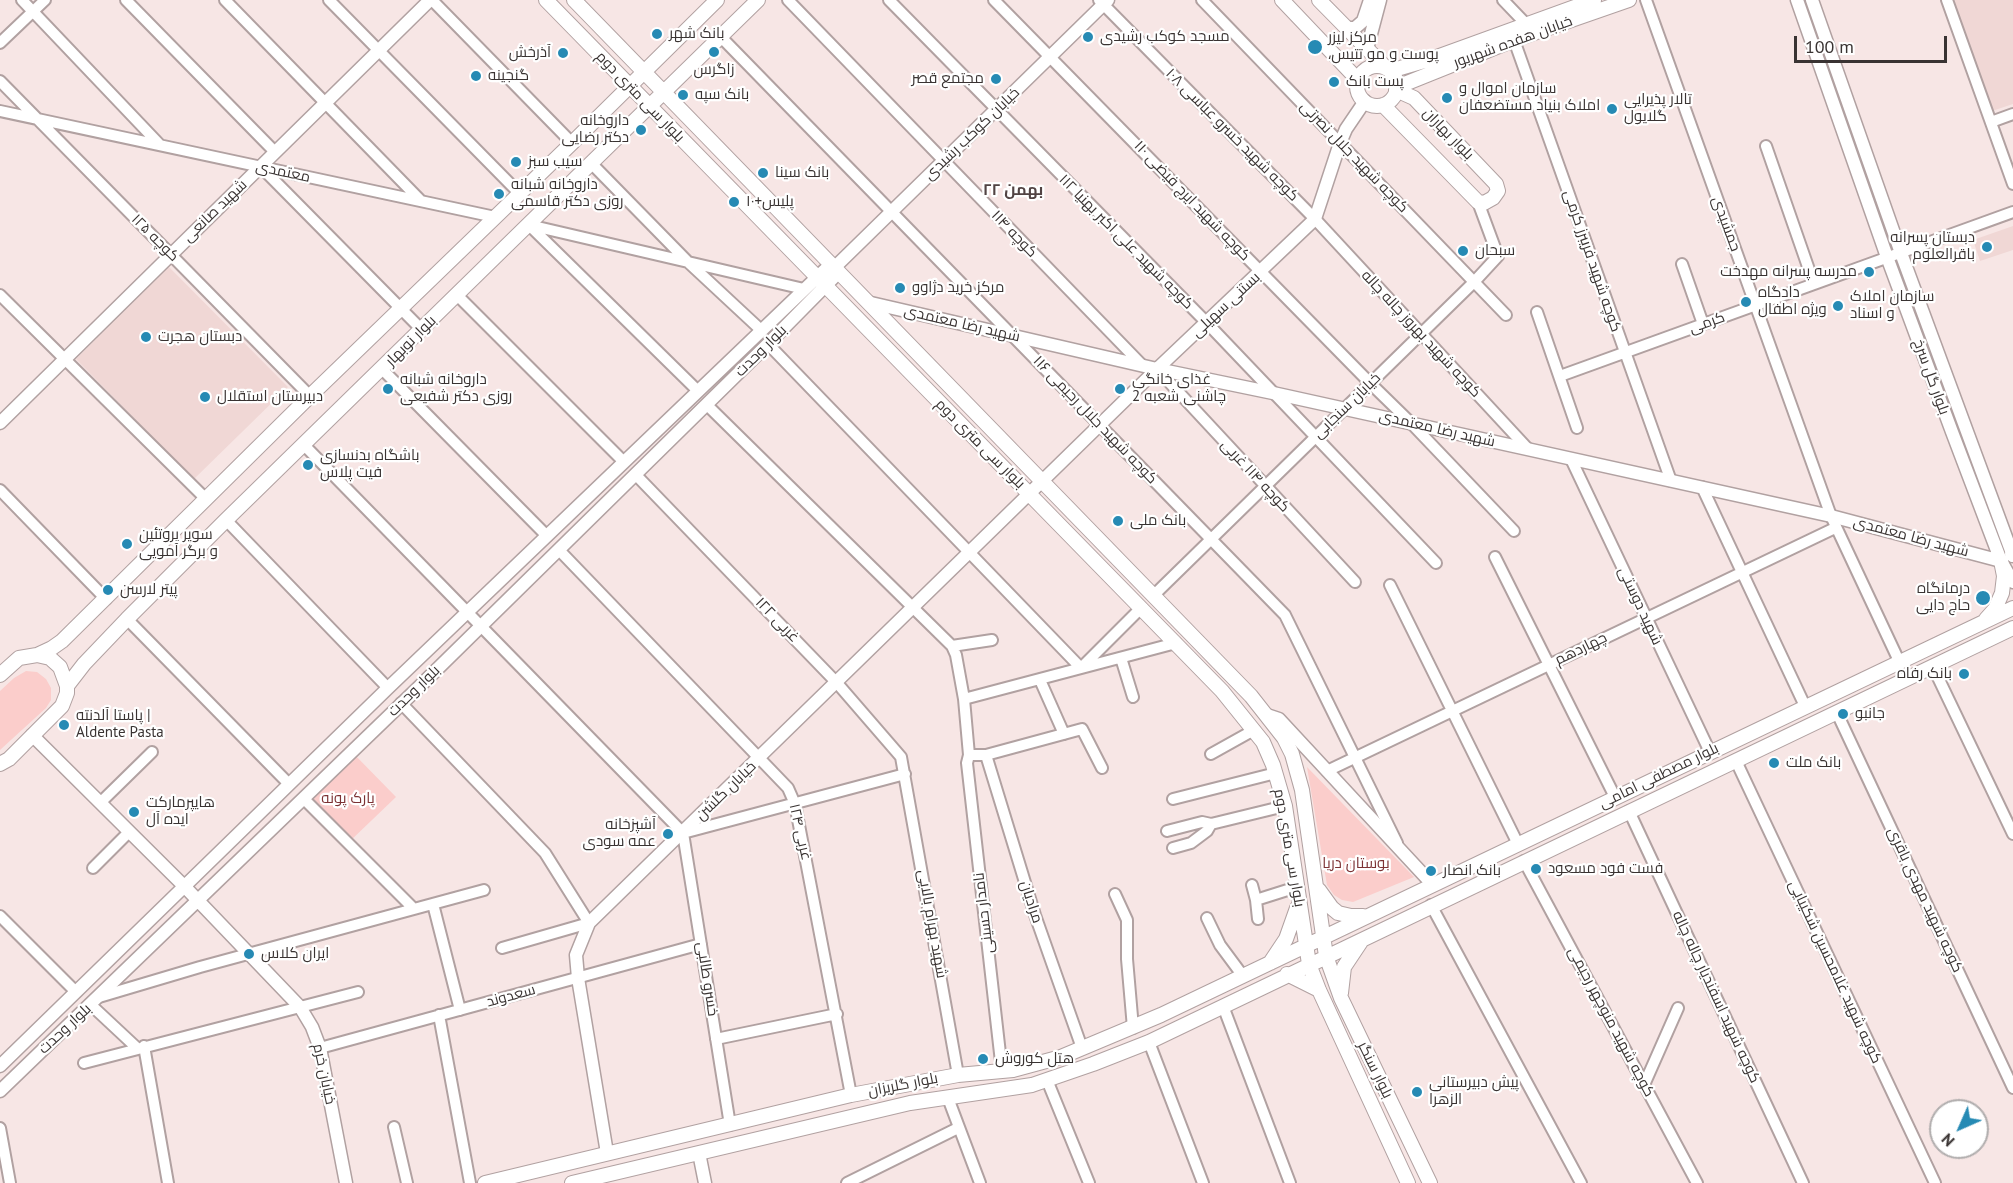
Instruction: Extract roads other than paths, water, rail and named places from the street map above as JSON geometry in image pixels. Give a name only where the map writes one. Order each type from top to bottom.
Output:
[{"type":"main road","name":"بلوار سی متری دوم","points":[[546,0],[1222,691],[1254,730],[1263,742],[1276,773],[1285,806],[1309,964]]},
{"type":"main road","name":"بلوار سی متری دوم","points":[[574,0],[871,303],[1267,715],[1284,738],[1298,773],[1317,885],[1326,956]]},
{"type":"main road","name":"بلوار نوبهار","points":[[0,764],[9,759],[62,706],[67,686],[84,664],[127,619],[758,0]]},
{"type":"main road","points":[[1282,0],[1358,80]]},
{"type":"main road","points":[[1319,0],[1367,49],[1388,69],[1394,75],[1397,88],[1390,100],[1383,105],[1370,104],[1365,101],[1358,92],[1358,80],[1366,69],[1378,66],[1388,69]]},
{"type":"main road","name":"خیابان هفده شهریور","points":[[1388,69],[1431,59],[1594,0]]},
{"type":"main road","name":"خیابان هفده شهریور","points":[[1397,88],[1514,40],[1629,0]]},
{"type":"main road","name":"بلوار نوبهار","points":[[0,675],[19,658],[37,655],[62,641],[401,307],[572,143],[710,2]]},
{"type":"main road","name":"بلوار بهاران","points":[[1383,105],[1478,202],[1484,203],[1493,198],[1498,191],[1496,184],[1414,98],[1397,88]]},
{"type":"main road","points":[[1982,622],[1995,609],[2002,593],[2010,556]]},
{"type":"main road","name":"بلوار مصطفی امامی","points":[[1305,946],[2013,608]]},
{"type":"main road","name":"بلوار مصطفی امامی","points":[[1309,964],[2013,628]]},
{"type":"main road","points":[[1992,638],[2013,637]]},
{"type":"main road","points":[[37,655],[55,662],[64,673],[67,686]]},
{"type":"main road","points":[[1317,885],[1322,896],[1338,913],[1368,916]]},
{"type":"main road","points":[[1269,964],[1286,939],[1293,921],[1298,894]]},
{"type":"main road","points":[[1341,998],[1344,967],[1364,937]]},
{"type":"main road","name":"بلوار گلریزان","points":[[485,1183],[852,1095],[958,1075],[1024,1068],[1133,1028],[1305,946]]},
{"type":"main road","name":"بلوار سنگر","points":[[1326,956],[1341,998],[1430,1183]]},
{"type":"main road","name":"بلوار گلریزان","points":[[572,1183],[893,1107],[1032,1086],[1149,1042],[1309,964]]},
{"type":"main road","name":"بلوار سنگر","points":[[1309,964],[1408,1183]]},
{"type":"main road","points":[[1287,974],[1319,990]]},
{"type":"street","points":[[22,0],[160,145]]},
{"type":"street","points":[[0,43],[45,0]]},
{"type":"street","points":[[126,0],[275,152]]},
{"type":"street","points":[[225,0],[421,201]]},
{"type":"street","points":[[329,0],[519,194]]},
{"type":"street","points":[[431,0],[572,143]]},
{"type":"street","name":"شهید صانعی","points":[[0,423],[431,0]]},
{"type":"street","name":"کوچه ۱۱۴","points":[[788,0],[1140,364]]},
{"type":"street","name":"کوچه شهید علی اکبر بهنیا ۱۱۲","points":[[889,0],[1207,323],[1436,562]]},
{"type":"street","name":"کوچه شهید ایرج فیضی ۱۱۰","points":[[994,0],[1370,384],[1411,423],[1514,531]]},
{"type":"street","name":"کوچه شهید جلال نصرتی","points":[[1202,0],[1506,315]]},
{"type":"street","points":[[1346,28],[1355,28],[1363,21],[1370,0]]},
{"type":"street","points":[[1367,49],[1380,0]]},
{"type":"street","points":[[1503,0],[1527,25]]},
{"type":"street","name":"جمشیدی","points":[[1647,0],[1833,522],[1899,661]]},
{"type":"street","name":"بلوار گل سرخ","points":[[1797,0],[1887,258],[1952,432],[2010,556]]},
{"type":"street","name":"بلوار گل سرخ","points":[[1812,0],[1900,253],[2010,556],[2013,582]]},
{"type":"street","points":[[1947,0],[2013,184]]},
{"type":"street","name":"خیابان کوکب رشیدی","points":[[821,282],[1104,2]]},
{"type":"street","name":"کوچه شهید خسرو عباسی ۱۰۸","points":[[1104,2],[1315,219]]},
{"type":"street","name":"کوچه شهید جلال رحیمی ۱۱۶","points":[[720,37],[1285,615],[1401,851]]},
{"type":"street","name":"کوچه شهید فریبرز کرمی","points":[[1514,40],[1671,481]]},
{"type":"street","name":"کوچه ۱۲۵","points":[[0,81],[310,396]]},
{"type":"street","points":[[1833,103],[1847,99]]},
{"type":"street","name":"بستنی سهیلی","points":[[1030,494],[1315,219],[1340,143],[1365,101]]},
{"type":"street","name":"معتمدی","points":[[0,111],[495,218]]},
{"type":"street","points":[[1991,122],[2013,114]]},
{"type":"street","points":[[1766,146],[1814,284]]},
{"type":"street","points":[[592,164],[689,263],[761,330]]},
{"type":"street","points":[[261,167],[422,330]]},
{"type":"street","name":"خیابان سنجابی","points":[[1154,595],[1498,256],[1478,202]]},
{"type":"street","name":"کرمی","points":[[1560,376],[2013,212]]},
{"type":"street","name":"کوچه شهید بهروز چاله چاله","points":[[1315,219],[1528,449]]},
{"type":"street","points":[[529,225],[804,289]]},
{"type":"street","points":[[529,225],[698,391]]},
{"type":"street","points":[[1682,264],[1703,324]]},
{"type":"street","name":"بلوار وحدت","points":[[0,1066],[388,688],[761,330],[804,289],[821,282]]},
{"type":"street","name":"بلوار وحدت","points":[[0,1091],[636,475],[768,344],[821,282]]},
{"type":"street","points":[[0,295],[206,498]]},
{"type":"street","points":[[458,295],[624,462]]},
{"type":"street","name":"شهید رضا معتمدی","points":[[871,303],[1157,369],[1702,487],[1833,522],[2010,556]]},
{"type":"street","points":[[1537,312],[1577,428]]},
{"type":"street","points":[[768,344],[1081,668]]},
{"type":"street","points":[[382,369],[547,536]]},
{"type":"street","name":"کوچه ۱۱۴ غربی","points":[[1157,369],[1355,582]]},
{"type":"street","points":[[707,405],[952,646],[992,640]]},
{"type":"street","points":[[1952,432],[1965,427]]},
{"type":"street","points":[[304,445],[683,833],[905,774]]},
{"type":"street","name":"شهید دوستی","points":[[1571,459],[1710,752]]},
{"type":"street","name":"۱۲۲ غربی","points":[[636,475],[837,682],[901,757],[905,774]]},
{"type":"street","points":[[1702,487],[1805,706]]},
{"type":"street","points":[[0,490],[106,599]]},
{"type":"street","name":"خیابان گلشن","points":[[608,1153],[576,955],[589,923],[1030,494]]},
{"type":"street","points":[[226,520],[388,688]]},
{"type":"street","name":"چهاردهم","points":[[1327,771],[1741,573],[1833,522]]},
{"type":"street","name":"۱۲۴ غربی","points":[[559,550],[788,788],[795,804],[852,1095]]},
{"type":"street","points":[[1495,558],[1615,797]]},
{"type":"street","points":[[1390,585],[1518,844]]},
{"type":"street","points":[[1081,668],[1141,608]]},
{"type":"street","points":[[127,619],[289,784]]},
{"type":"street","points":[[964,699],[1176,644]]},
{"type":"street","name":"نامدار حسینی","points":[[952,646],[956,655],[964,699],[969,755],[966,763],[1002,1071]]},
{"type":"street","points":[[1121,658],[1132,697]]},
{"type":"street","points":[[1933,667],[2013,834]]},
{"type":"street","points":[[1040,681],[1064,734]]},
{"type":"street","points":[[401,703],[545,854],[589,923],[502,948]]},
{"type":"street","name":"کوچه شهید مهدی باقری","points":[[1837,713],[2013,1088]]},
{"type":"street","points":[[1267,715],[1279,719],[1433,885]]},
{"type":"street","points":[[969,755],[986,755],[1082,729],[1102,768]]},
{"type":"street","points":[[1211,754],[1254,730]]},
{"type":"street","points":[[32,735],[185,887]]},
{"type":"street","points":[[101,802],[152,752]]},
{"type":"street","name":"مرادیان","points":[[986,755],[1035,915],[1082,1048]]},
{"type":"street","name":"کوچه شهید غلامحسین شکیبایی","points":[[1736,761],[1935,1183]]},
{"type":"street","points":[[1173,799],[1276,773]]},
{"type":"street","name":"شهید بهرام بالایی","points":[[905,774],[958,1075]]},
{"type":"street","points":[[304,799],[413,908]]},
{"type":"street","points":[[1167,831],[1202,822],[1211,824],[1285,806]]},
{"type":"street","name":"کوچه شهید اسفندیار چاله چاله","points":[[1629,811],[1803,1183]]},
{"type":"street","points":[[1173,848],[1191,843],[1207,831],[1211,824]]},
{"type":"street","points":[[93,868],[129,832]]},
{"type":"street","name":"خسرو طالبی","points":[[683,833],[730,1125]]},
{"type":"street","name":"کوچه شهید منوچهر رحیمی","points":[[1524,861],[1696,1183]]},
{"type":"street","points":[[1252,885],[1258,919]]},
{"type":"street","name":"خیابان خرم","points":[[185,887],[300,1007],[312,1028],[320,1048],[346,1183]]},
{"type":"street","points":[[168,1183],[140,1047],[95,1001],[249,954],[484,890]]},
{"type":"street","points":[[1115,894],[1126,920],[1133,1028]]},
{"type":"street","points":[[1256,900],[1298,894]]},
{"type":"street","points":[[433,904],[460,1010]]},
{"type":"street","points":[[1431,905],[1581,1183]]},
{"type":"street","points":[[0,916],[76,992]]},
{"type":"street","points":[[1207,918],[1220,945],[1243,976]]},
{"type":"street","name":"سعدوند","points":[[320,1048],[701,944]]},
{"type":"street","points":[[84,1063],[358,992]]},
{"type":"street","points":[[1223,1006],[1290,1183]]},
{"type":"street","points":[[1644,1085],[1678,1008]]},
{"type":"street","points":[[716,1039],[837,1014]]},
{"type":"street","points":[[439,1015],[470,1183]]},
{"type":"street","points":[[1149,1042],[1203,1183]]},
{"type":"street","points":[[1047,1080],[1089,1183]]},
{"type":"street","points":[[948,1098],[957,1128],[980,1183]]},
{"type":"street","points":[[394,1127],[406,1183]]},
{"type":"street","points":[[0,1128],[10,1183]]},
{"type":"street","points":[[847,1183],[957,1128]]},
{"type":"street","points":[[699,1153],[705,1183]]},
{"type":"place","name":"بانک شهر","points":[[657,34]]},
{"type":"place","name":"مسجد کوکب رشیدی","points":[[1088,37]]},
{"type":"place","name":"مرکز لیزر ،پوست و مو تتیس","points":[[1315,47]]},
{"type":"place","name":"زاگرس","points":[[714,52]]},
{"type":"place","name":"آذرخش","points":[[563,53]]},
{"type":"place","name":"گنجینه","points":[[476,76]]},
{"type":"place","name":"مجتمع قصر","points":[[996,79]]},
{"type":"place","name":"پست بانک","points":[[1334,82]]},
{"type":"place","name":"بانک سپه","points":[[683,95]]},
{"type":"place","name":"سازمان اموال و املاک بنیاد مستضعفان","points":[[1447,98]]},
{"type":"place","name":"تالار پذیرایی گلایول","points":[[1612,109]]},
{"type":"place","name":"داروخانه دکتر رضایی","points":[[641,130]]},
{"type":"place","name":"سیب سبز","points":[[516,162]]},
{"type":"place","name":"بانک سینا","points":[[763,173]]},
{"type":"place","name":"داروخانه شبانه روزی دکتر قاسمی","points":[[499,194]]},
{"type":"place","name":"پلیس+۱۰","points":[[734,202]]},
{"type":"place","name":"دبستان پسرانه باقرالعلوم","points":[[1987,247]]},
{"type":"place","name":"سبحان","points":[[1463,251]]},
{"type":"place","name":"مدرسه پسرانه مهدخت","points":[[1869,272]]},
{"type":"place","name":"مرکز خرید دژاوو","points":[[900,288]]},
{"type":"place","name":"دادگاه ویژه اطفال","points":[[1746,302]]},
{"type":"place","name":"سازمان املاک و اسناد","points":[[1838,306]]},
{"type":"place","name":"دبستان هجرت","points":[[146,337]]},
{"type":"place","name":"داروخانه شبانه روزی دکتر شفیعی","points":[[388,389]]},
{"type":"place","name":"غذای خانگی چاشنی شعبه 2","points":[[1120,389]]},
{"type":"place","name":"دبیرستان استقلال","points":[[205,397]]},
{"type":"place","name":"باشگاه بدنسازی فیت پلاس","points":[[308,465]]},
{"type":"place","name":"بانک ملی","points":[[1118,521]]},
{"type":"place","name":"سوپر پروتئین و برگر آمویی","points":[[127,544]]},
{"type":"place","name":"پیتر لارسن","points":[[108,590]]},
{"type":"place","name":"درمانگاه حاج دایی","points":[[1983,598]]},
{"type":"place","name":"بانک رفاه","points":[[1964,674]]},
{"type":"place","name":"جانبو","points":[[1843,714]]},
{"type":"place","name":"پاستا آلدنته | Aldente Pasta","points":[[64,725]]},
{"type":"place","name":"بانک ملت","points":[[1774,763]]},
{"type":"place","name":"هایپرمارکت ایده آل","points":[[134,812]]},
{"type":"place","name":"آشپزخانه عمه سودی","points":[[668,834]]},
{"type":"place","name":"فست فود مسعود","points":[[1536,869]]},
{"type":"place","name":"بانک انصار","points":[[1431,871]]},
{"type":"place","name":"ایران کلاس","points":[[249,954]]},
{"type":"place","name":"هتل کوروش","points":[[983,1059]]},
{"type":"place","name":"پیش دبیرستانی الزهرا","points":[[1417,1092]]},
{"type":"district","name":"۲۲ بهمن","points":[[1013,190]]},
{"type":"park label","name":"پارک پونه","points":[[348,799]]},
{"type":"park label","name":"بوستان دریا","points":[[1356,864]]}]
